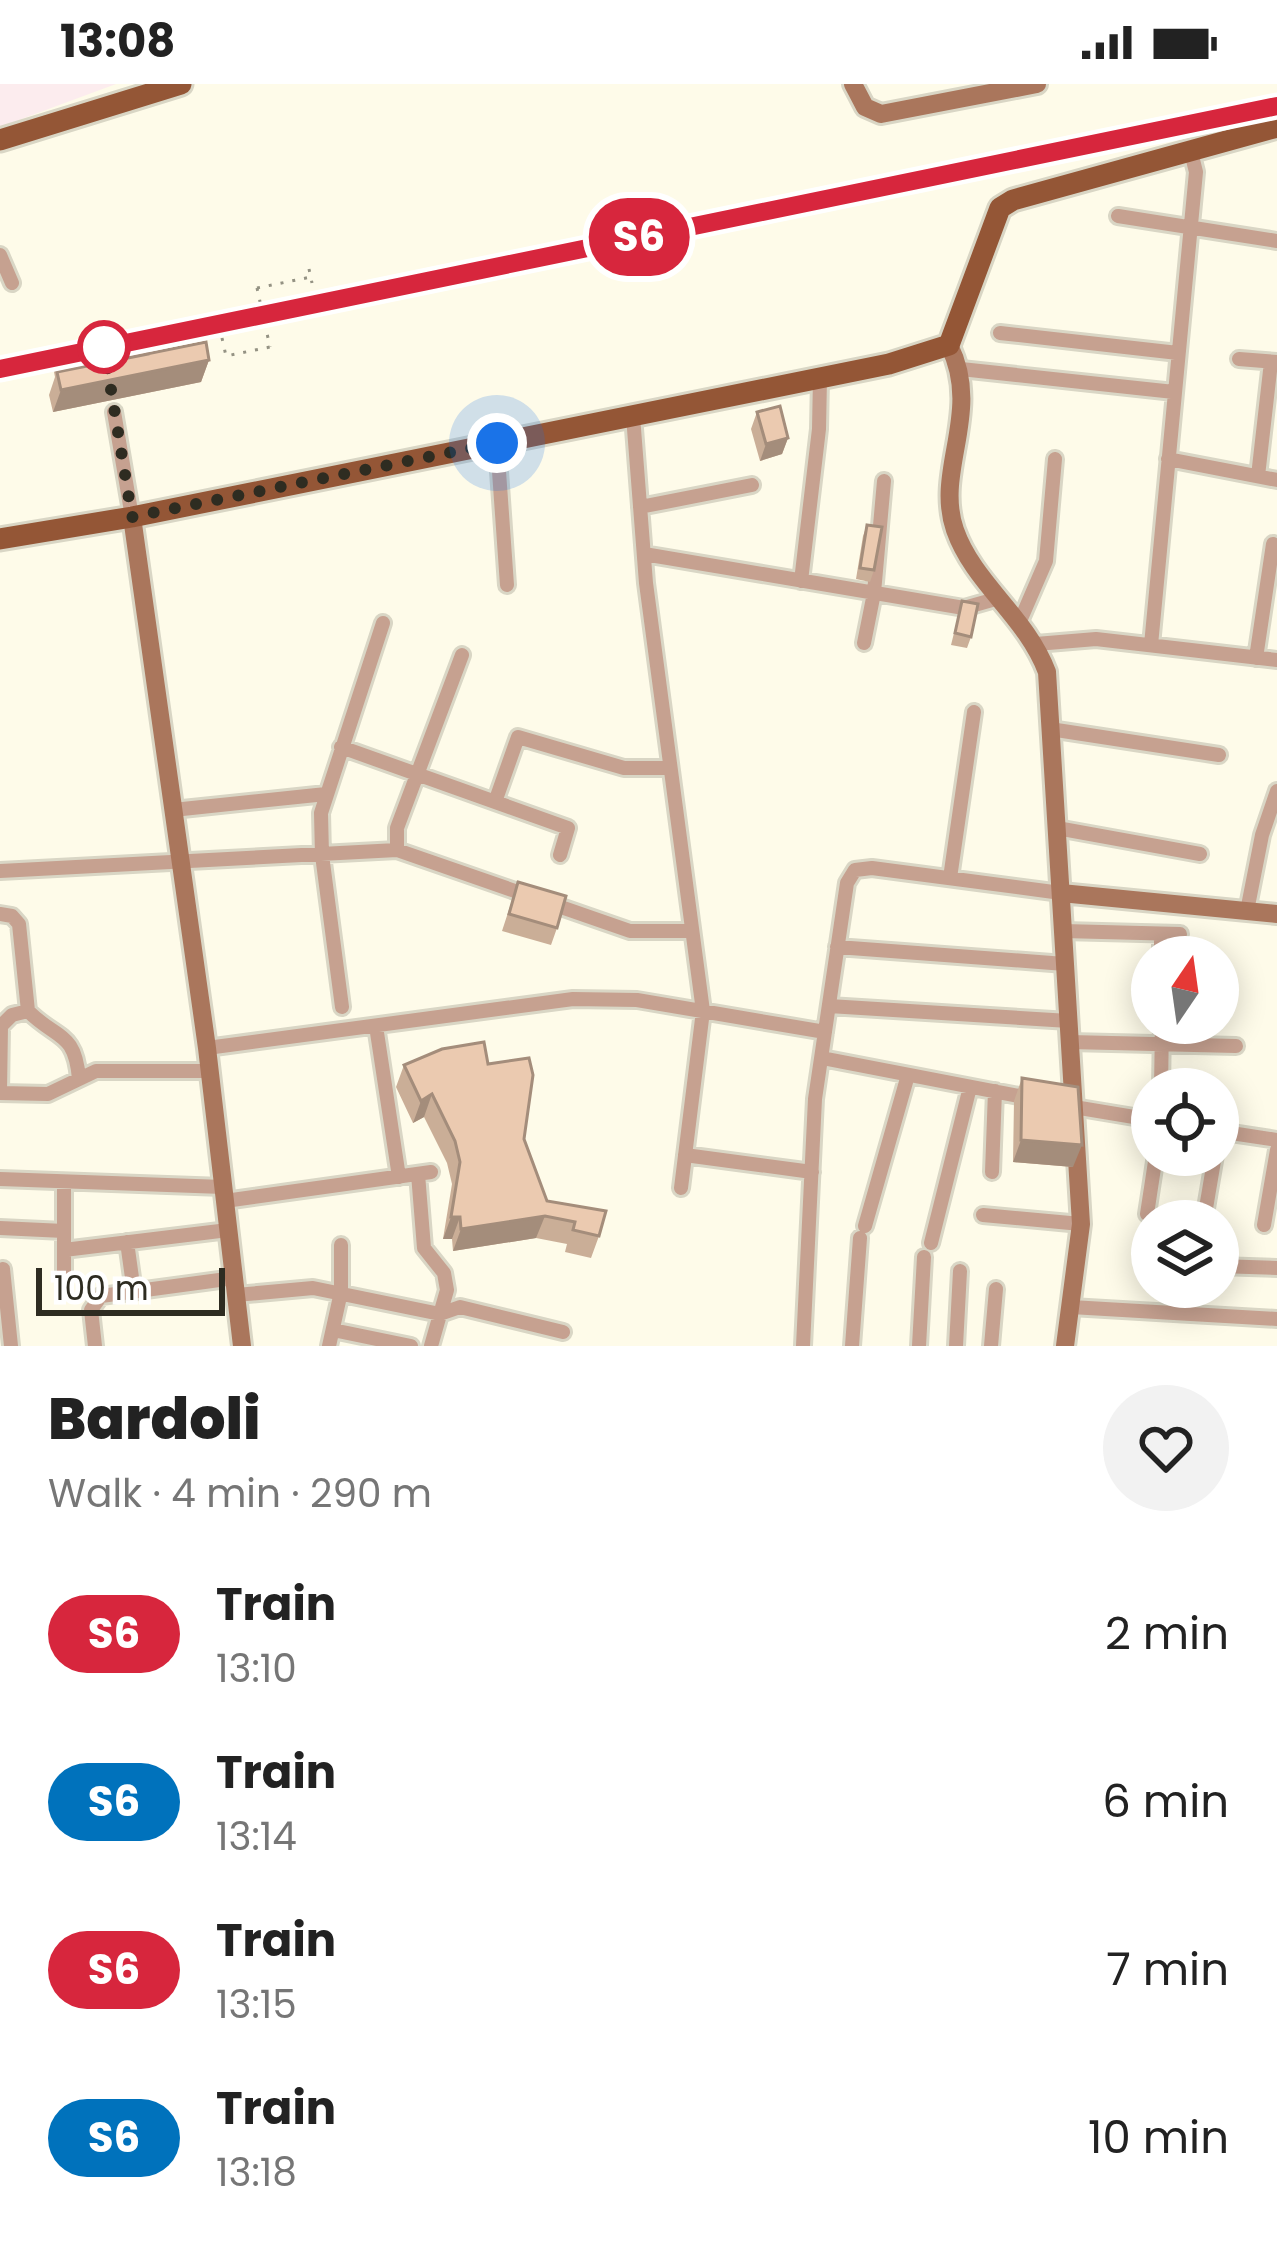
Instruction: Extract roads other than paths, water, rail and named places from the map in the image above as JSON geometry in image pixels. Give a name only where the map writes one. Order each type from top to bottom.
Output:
[{"type":"main road","points":[[0,140],[181,84]]},
{"type":"main road","points":[[0,539],[132,517],[889,364],[949,345],[1000,208],[1013,200],[1277,131]]},
{"type":"street","points":[[853,84],[865,107],[881,114],[1037,84]]},
{"type":"street","points":[[1150,645],[1196,172],[1191,152]]},
{"type":"street","points":[[1118,216],[1277,241]]},
{"type":"street","points":[[0,255],[12,283]]},
{"type":"street","points":[[1000,333],[1178,353]]},
{"type":"street","points":[[949,345],[961,369],[964,390],[950,502],[954,529],[967,554],[1036,644],[1047,672],[1081,1224],[1065,1346]]},
{"type":"street","points":[[1239,359],[1274,362],[1258,476]]},
{"type":"street","points":[[961,369],[1174,392]]},
{"type":"street","points":[[801,580],[819,428],[820,378]]},
{"type":"street","points":[[114,412],[207,1048],[240,1346]]},
{"type":"street","points":[[633,416],[644,554],[703,1011],[681,1188]]},
{"type":"street","points":[[497,443],[507,585]]},
{"type":"street","points":[[1020,621],[1046,561],[1055,459]]},
{"type":"street","points":[[1168,459],[1277,480]]},
{"type":"street","points":[[864,643],[874,593],[884,481]]},
{"type":"street","points":[[640,507],[752,485]]},
{"type":"street","points":[[1256,658],[1273,544]]},
{"type":"street","points":[[644,554],[964,608],[999,598]]},
{"type":"street","points":[[342,1006],[322,855],[321,812],[383,623]]},
{"type":"street","points":[[1036,644],[1096,639],[1277,660]]},
{"type":"street","points":[[397,850],[397,828],[462,655]]},
{"type":"street","points":[[950,878],[974,712]]},
{"type":"street","points":[[1050,729],[1220,755]]},
{"type":"street","points":[[495,802],[518,737],[624,768],[670,768]]},
{"type":"street","points":[[340,747],[568,828],[560,855]]},
{"type":"street","points":[[1246,911],[1277,791]]},
{"type":"street","points":[[173,810],[326,794]]},
{"type":"street","points":[[1057,828],[1199,854]]},
{"type":"street","points":[[0,871],[397,850],[630,931],[692,931]]},
{"type":"street","points":[[802,1346],[822,1058],[847,883],[855,871],[872,868],[1277,914]]},
{"type":"street","points":[[0,914],[12,916],[19,924],[28,1011],[69,1040],[77,1054],[79,1079]]},
{"type":"street","points":[[1063,931],[1180,934]]},
{"type":"street","points":[[837,947],[1065,964]]},
{"type":"street","points":[[207,1048],[573,999],[637,1000],[825,1032]]},
{"type":"street","points":[[829,1006],[1069,1021]]},
{"type":"street","points":[[28,1011],[12,1015],[1,1026],[0,1092],[48,1094],[96,1072],[210,1071]]},
{"type":"street","points":[[376,1026],[399,1177]]},
{"type":"street","points":[[1070,1042],[1131,1043]]},
{"type":"street","points":[[1161,1068],[1162,1044],[1236,1046]]},
{"type":"street","points":[[822,1058],[1131,1116]]},
{"type":"street","points":[[852,1346],[862,1232],[908,1075]]},
{"type":"street","points":[[919,1346],[927,1250],[970,1087]]},
{"type":"street","points":[[992,1172],[994,1091]]},
{"type":"street","points":[[1239,1135],[1277,1140]]},
{"type":"street","points":[[1264,1225],[1277,1150]]},
{"type":"street","points":[[685,1155],[812,1172]]},
{"type":"street","points":[[0,1179],[224,1194],[424,1173],[424,1249],[444,1273],[447,1290],[430,1346]]},
{"type":"street","points":[[64,1182],[64,1288]]},
{"type":"street","points":[[983,1215],[1081,1224]]},
{"type":"street","points":[[0,1228],[64,1231]]},
{"type":"street","points":[[64,1250],[228,1229]]},
{"type":"street","points":[[127,1242],[134,1292]]},
{"type":"street","points":[[341,1245],[341,1292],[331,1338],[411,1346]]},
{"type":"street","points":[[1239,1267],[1277,1268]]},
{"type":"street","points":[[3,1269],[10,1346]]},
{"type":"street","points":[[956,1346],[960,1271]]},
{"type":"street","points":[[95,1346],[91,1310],[95,1299],[235,1286],[314,1288],[440,1314],[460,1306],[563,1332]]},
{"type":"street","points":[[991,1346],[996,1288]]},
{"type":"street","points":[[1071,1307],[1277,1319]]},
{"type":"railway","points":[[0,360],[1277,97]]},
{"type":"train","name":"S6","points":[[0,369],[1277,106]]}]
